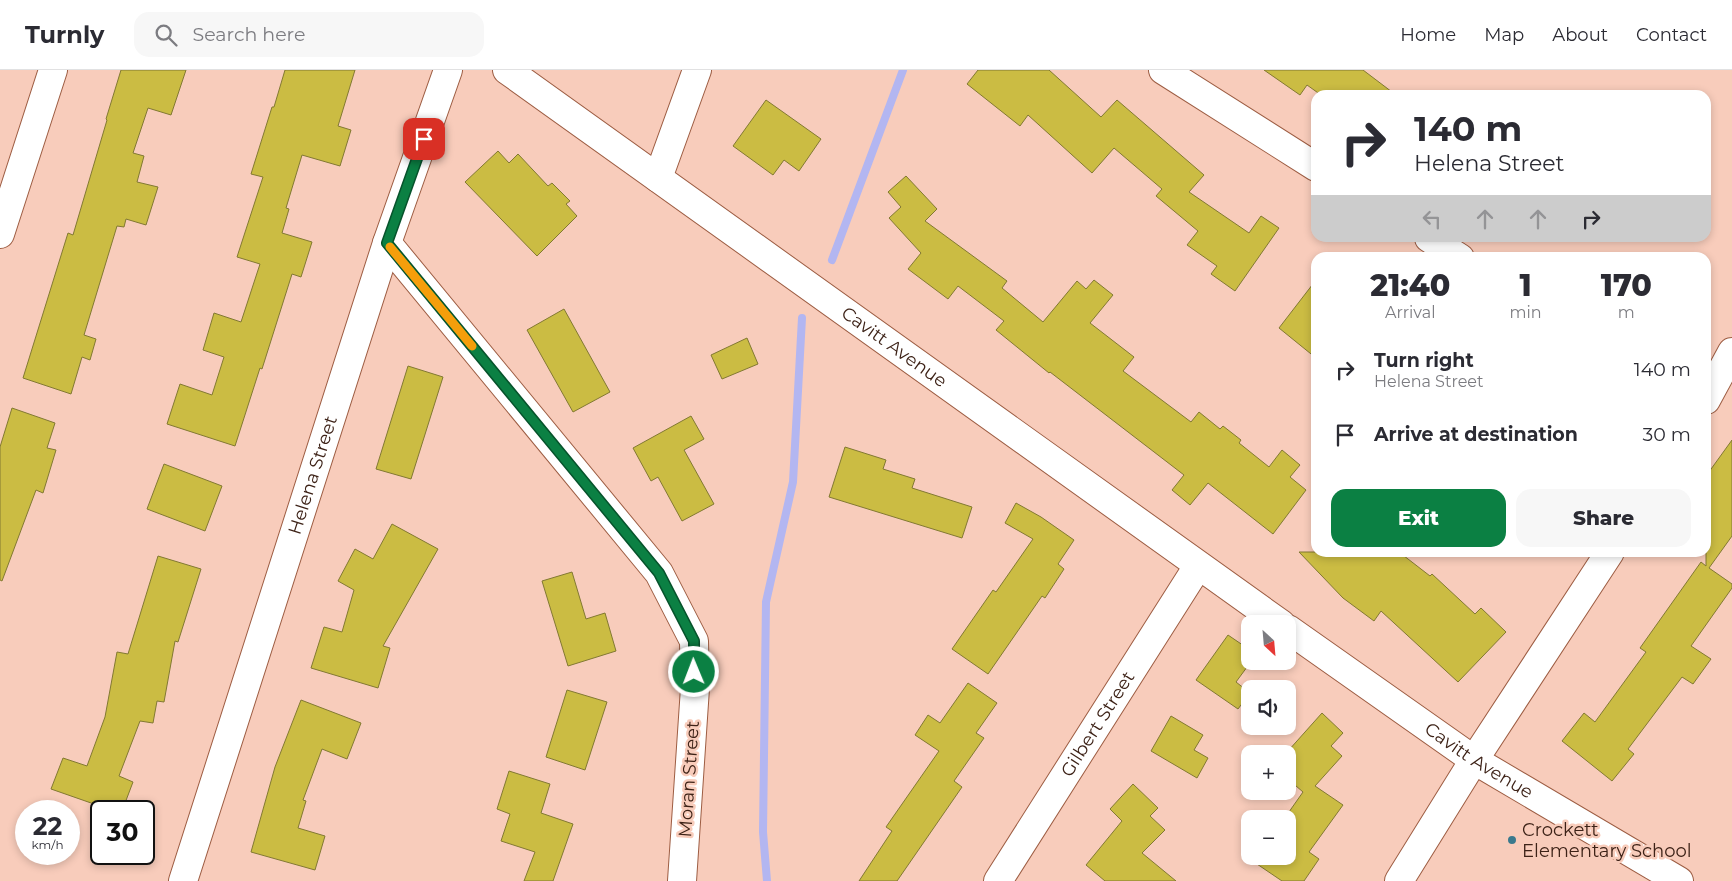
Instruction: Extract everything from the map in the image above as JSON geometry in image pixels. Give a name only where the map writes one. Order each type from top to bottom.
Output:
[{"type":"street","points":[[0,234],[53,70]]},
{"type":"street","name":"Helena Street","points":[[182,881],[387,243],[448,70]]},
{"type":"street","name":"Cavitt Avenue","points":[[507,70],[1267,615]]},
{"type":"street","points":[[658,178],[697,70]]},
{"type":"street","points":[[1163,70],[1311,163]]},
{"type":"street","points":[[1435,242],[1451,252]]},
{"type":"street","name":"Moran Street","points":[[387,243],[659,573],[694,641],[695,688],[682,881]]},
{"type":"street","points":[[1711,391],[1732,352]]},
{"type":"street","points":[[1400,881],[1474,760],[1607,557]]},
{"type":"street","name":"Gilbert Street","points":[[998,881],[1198,566]]},
{"type":"street","name":"Cavitt Avenue","points":[[1296,635],[1474,760],[1679,881]]},
{"type":"building","points":[[121,70],[186,70],[171,115],[148,108],[133,153],[144,156],[137,182],[158,187],[146,225],[126,219],[124,227],[117,226],[84,335],[96,339],[90,360],[82,357],[71,394],[23,378],[68,233],[73,235]]},
{"type":"building","points":[[285,70],[355,70],[338,126],[351,130],[340,166],[302,155],[286,208],[289,209],[282,233],[312,242],[301,277],[292,274],[235,446],[167,424],[180,384],[212,395],[224,357],[203,350],[214,313],[241,322],[260,264],[237,257],[263,177],[251,174]]},
{"type":"building","points":[[978,70],[1049,70],[1101,117],[1117,100],[1204,175],[1189,192],[1249,233],[1261,216],[1279,228],[1235,291],[1211,274],[1217,266],[1187,245],[1198,231],[1156,196],[1162,189],[1114,148],[1092,173],[1028,115],[1020,126],[967,84]]},
{"type":"building","points":[[1264,70],[1363,70],[1389,90],[1314,90],[1307,85],[1300,95]]},
{"type":"building","points":[[766,100],[821,139],[799,171],[784,160],[773,175],[733,146]]},
{"type":"building","points":[[498,151],[509,163],[518,154],[548,186],[552,183],[570,201],[566,204],[577,216],[537,256],[465,182]]},
{"type":"building","points":[[906,176],[937,209],[925,221],[1007,281],[1002,288],[1043,322],[1077,281],[1086,289],[1094,280],[1113,295],[1090,323],[1134,357],[1123,371],[1191,422],[1199,412],[1220,429],[1223,426],[1241,440],[1239,443],[1269,467],[1282,450],[1300,465],[1290,477],[1306,490],[1273,534],[1208,483],[1190,505],[1172,490],[1184,475],[1049,373],[996,330],[1004,321],[958,286],[948,299],[908,269],[921,253],[889,218],[901,207],[888,192]]},
{"type":"building","points":[[1311,286],[1311,354],[1279,328]]},
{"type":"building","points":[[564,309],[610,392],[573,412],[527,330]]},
{"type":"building","points":[[747,338],[758,364],[722,379],[711,355]]},
{"type":"building","points":[[408,366],[443,377],[411,479],[376,469]]},
{"type":"building","points":[[12,408],[55,423],[47,448],[56,450],[43,493],[36,490],[2,581],[0,580],[0,447]]},
{"type":"building","points":[[691,416],[704,439],[684,450],[714,504],[682,521],[658,477],[651,481],[633,448]]},
{"type":"building","points":[[1732,440],[1732,536],[1709,568],[1732,584],[1732,588],[1691,646],[1711,659],[1693,684],[1682,677],[1628,749],[1634,754],[1612,781],[1562,741],[1584,713],[1595,722],[1646,652],[1640,648],[1701,562],[1706,566],[1706,557],[1711,557],[1711,469]]},
{"type":"building","points":[[845,447],[886,460],[883,469],[915,479],[912,488],[972,507],[962,538],[829,497]]},
{"type":"building","points":[[164,464],[222,486],[205,531],[147,509]]},
{"type":"building","points":[[1016,503],[1041,517],[1074,540],[1058,564],[1064,569],[1045,598],[1042,596],[988,674],[952,649],[993,590],[996,592],[1033,539],[1005,523]]},
{"type":"building","points":[[392,524],[438,549],[383,646],[390,648],[378,688],[311,668],[324,627],[342,632],[354,590],[338,581],[355,549],[373,559]]},
{"type":"building","points":[[1299,552],[1311,552],[1311,557],[1405,557],[1430,576],[1432,574],[1475,614],[1481,608],[1506,632],[1458,682],[1381,611],[1374,621],[1343,598]]},
{"type":"building","points":[[158,556],[201,569],[178,642],[175,641],[164,702],[157,701],[153,723],[140,721],[119,776],[133,782],[126,800],[90,800],[90,803],[51,789],[63,758],[87,766],[105,717],[117,652],[128,654]]},
{"type":"building","points":[[572,572],[586,619],[605,613],[616,651],[568,666],[542,581]]},
{"type":"building","points":[[1228,635],[1241,644],[1241,670],[1245,670],[1236,682],[1241,686],[1241,705],[1238,709],[1196,680]]},
{"type":"building","points":[[968,683],[997,703],[976,733],[984,738],[954,781],[962,787],[897,881],[859,881],[892,831],[886,827],[939,751],[915,735],[928,715],[940,723]]},
{"type":"building","points":[[567,690],[607,702],[585,770],[546,757]]},
{"type":"building","points":[[301,700],[361,723],[347,759],[322,749],[303,800],[306,801],[298,828],[325,836],[315,870],[251,852],[275,767]]},
{"type":"building","points":[[1322,713],[1343,733],[1331,746],[1342,756],[1315,786],[1343,805],[1309,852],[1319,859],[1304,881],[1282,881],[1258,865],[1296,865],[1296,810],[1290,810],[1303,792],[1296,786],[1296,745],[1293,745]]},
{"type":"building","points":[[1171,716],[1203,735],[1194,750],[1208,758],[1197,778],[1151,751]]},
{"type":"building","points":[[509,771],[550,784],[541,813],[573,824],[553,881],[524,881],[535,852],[501,841],[510,814],[497,809]]},
{"type":"building","points":[[1133,784],[1158,808],[1150,816],[1165,830],[1142,853],[1176,881],[1105,881],[1086,865],[1122,821],[1110,809]]},
{"type":"waterway","points":[[832,260],[903,70]]},
{"type":"waterway","points":[[767,881],[763,832],[766,602],[793,482],[802,318]]},
{"type":"slow traffic","points":[[390,247],[472,346]]},
{"type":"place","name":"Crockett Elementary School","points":[[1512,840]]},
{"type":"route","points":[[424,139],[387,243],[659,573],[694,641],[694,672]]}]
